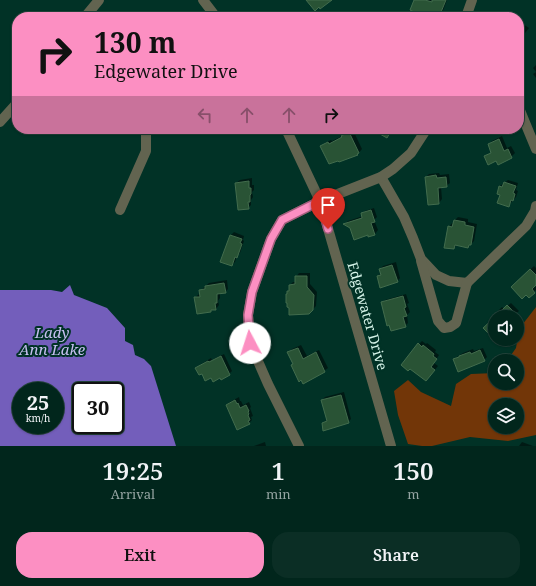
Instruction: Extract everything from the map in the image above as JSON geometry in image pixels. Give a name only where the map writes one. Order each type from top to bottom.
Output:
[{"type":"street","points":[[89,12],[99,0]]},
{"type":"street","points":[[203,0],[212,12]]},
{"type":"street","points":[[468,12],[472,0]]},
{"type":"street","points":[[0,122],[12,109]]},
{"type":"street","points":[[524,120],[536,149]]},
{"type":"street","points":[[120,210],[146,151],[146,134]]},
{"type":"street","name":"Edgewater Drive","points":[[288,134],[320,201],[391,446]]},
{"type":"street","points":[[299,446],[265,378],[250,343],[248,315],[252,292],[271,239],[282,220],[320,201],[381,177],[393,169],[411,153],[423,134]]},
{"type":"street","points":[[381,177],[414,238],[438,321],[444,328],[450,328],[456,323],[467,283],[526,226],[535,211],[536,206]]},
{"type":"street","points":[[421,259],[436,275],[449,281],[467,283]]},
{"type":"shaded area","points":[[536,307],[536,435],[508,441],[470,437],[432,446],[408,444],[398,415],[394,391],[408,380],[421,392],[451,406],[456,384],[471,374],[488,373],[488,390],[524,390],[524,354],[512,354],[516,346],[524,346],[524,323]]},
{"type":"water","name":"Lady Ann Lake","points":[[70,285],[74,295],[107,308],[125,328],[125,341],[133,345],[135,355],[144,359],[151,366],[176,446],[0,446],[0,290],[51,290],[62,292]]},
{"type":"building","points":[[306,0],[332,0],[315,11]]},
{"type":"building","points":[[414,0],[425,0],[432,2],[432,0],[446,0],[441,12],[414,12],[410,10]]},
{"type":"building","points":[[350,134],[359,153],[357,154],[358,155],[339,162],[329,164],[320,146],[328,142],[329,144],[342,137],[341,136]]},
{"type":"building","points":[[380,134],[389,134],[387,138]]},
{"type":"building","points":[[499,139],[504,151],[508,149],[512,158],[498,165],[496,161],[488,165],[484,156],[491,153],[488,144]]},
{"type":"building","points":[[436,175],[437,178],[446,177],[447,187],[438,188],[439,204],[428,205],[425,177]]},
{"type":"building","points":[[249,181],[251,194],[250,202],[248,202],[249,209],[238,210],[235,183]]},
{"type":"building","points":[[504,182],[516,186],[513,193],[515,194],[513,201],[511,200],[509,207],[497,203],[500,195],[497,194],[499,186],[502,187]]},
{"type":"building","points":[[371,210],[375,222],[371,223],[375,235],[368,237],[368,235],[354,240],[350,228],[343,224],[362,218],[361,213]]},
{"type":"building","points":[[454,220],[465,222],[465,225],[474,227],[471,245],[469,245],[468,248],[455,245],[454,249],[444,248],[448,226],[452,227]]},
{"type":"building","points":[[230,235],[242,239],[240,243],[242,244],[237,258],[235,257],[232,266],[220,262]]},
{"type":"building","points":[[392,265],[398,282],[380,288],[377,276],[381,275],[379,269]]},
{"type":"building","points":[[530,269],[536,275],[536,285],[532,289],[535,293],[529,298],[526,295],[522,299],[511,287]]},
{"type":"building","points":[[295,276],[307,276],[307,287],[314,295],[313,310],[309,314],[289,315],[289,308],[287,307],[286,303],[286,294],[287,291],[289,291],[289,285],[295,284]]},
{"type":"building","points":[[224,283],[226,293],[217,294],[217,303],[215,303],[216,310],[197,314],[194,297],[200,297],[199,290],[205,289],[205,286]]},
{"type":"building","points":[[403,296],[406,307],[404,308],[407,316],[403,317],[406,327],[391,331],[389,325],[387,326],[381,302]]},
{"type":"building","points":[[507,305],[512,310],[502,310]]},
{"type":"building","points":[[488,323],[488,333],[483,328]]},
{"type":"building","points":[[418,343],[434,354],[433,356],[437,359],[431,367],[435,370],[426,381],[410,369],[408,371],[401,365]]},
{"type":"building","points":[[298,348],[303,359],[316,352],[325,372],[303,384],[301,380],[299,382],[287,352]]},
{"type":"building","points":[[480,350],[485,361],[458,372],[453,359],[470,352],[471,354]]},
{"type":"building","points":[[221,356],[230,375],[213,382],[211,378],[205,381],[202,374],[199,375],[195,368]]},
{"type":"building","points":[[341,395],[349,423],[323,431],[322,423],[327,421],[321,400]]},
{"type":"building","points":[[235,400],[240,408],[246,405],[249,411],[248,415],[250,420],[248,421],[250,424],[237,430],[226,405]]},
{"type":"route","points":[[250,343],[248,315],[252,292],[271,239],[282,220],[320,201],[328,229]]}]
